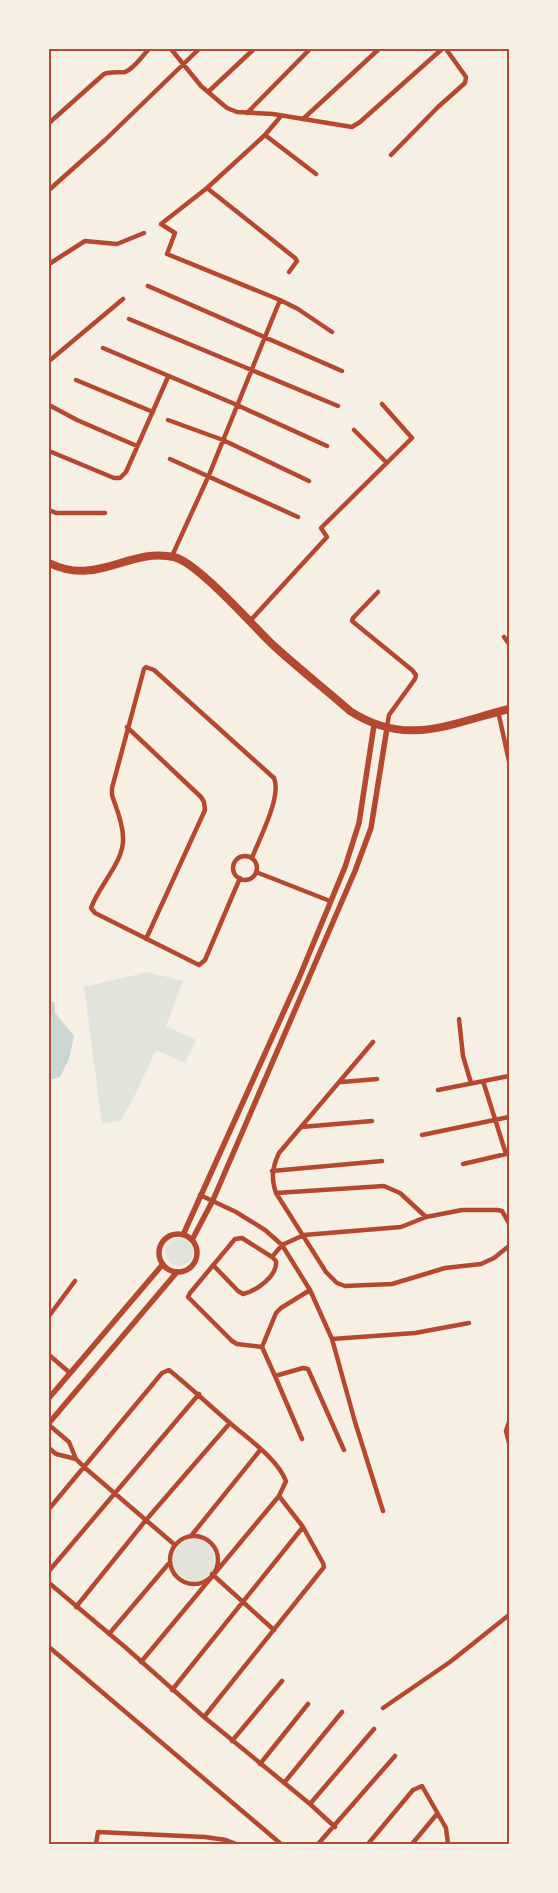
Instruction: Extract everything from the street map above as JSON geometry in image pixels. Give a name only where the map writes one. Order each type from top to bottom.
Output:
[{"type":"highway","points":[[49,563],[63,569],[91,571],[141,558],[172,556],[177,558],[210,582],[273,645],[350,712],[374,724],[402,731],[419,730],[464,722],[509,708]]},
{"type":"street","points":[[49,123],[104,74],[111,71],[124,72],[131,69],[149,49]]},
{"type":"street","points":[[171,49],[201,86],[227,108],[236,112],[281,116],[352,127],[444,49],[466,77],[465,83],[438,107],[391,155]]},
{"type":"street","points":[[49,190],[105,140],[199,49]]},
{"type":"street","points":[[208,92],[254,49]]},
{"type":"street","points":[[247,113],[310,49]]},
{"type":"street","points":[[303,119],[379,49]]},
{"type":"street","points":[[281,116],[266,135],[207,188],[161,224],[176,233],[166,254],[280,300],[298,309],[332,332]]},
{"type":"street","points":[[266,135],[316,174]]},
{"type":"street","points":[[207,188],[295,258],[297,261],[290,272]]},
{"type":"street","points":[[49,264],[85,241],[117,244],[144,233]]},
{"type":"street","points":[[148,286],[342,371]]},
{"type":"street","points":[[49,361],[123,299]]},
{"type":"street","points":[[172,556],[209,475],[280,300]]},
{"type":"street","points":[[129,319],[338,406]]},
{"type":"street","points":[[103,348],[327,446]]},
{"type":"street","points":[[49,450],[114,478],[120,478],[126,472],[168,377]]},
{"type":"street","points":[[76,380],[153,412]]},
{"type":"street","points":[[250,622],[327,537],[321,528],[412,438],[382,404]]},
{"type":"street","points":[[49,406],[137,446]]},
{"type":"street","points":[[168,420],[223,440],[309,481]]},
{"type":"street","points":[[354,430],[387,463]]},
{"type":"street","points":[[170,459],[209,475],[298,517]]},
{"type":"street","points":[[49,510],[56,513],[105,513]]},
{"type":"street","points":[[192,1240],[213,1200],[354,874],[371,828],[389,715],[415,679],[416,675],[412,670],[352,621],[378,592]]},
{"type":"street","points":[[504,637],[509,644]]},
{"type":"street","points":[[240,878],[203,963],[199,965],[95,914],[91,908],[119,857],[123,844],[124,835],[112,795],[112,788],[146,667],[150,667],[274,778],[276,784],[273,803],[252,858]]},
{"type":"street","points":[[498,711],[509,761]]},
{"type":"street","points":[[183,1235],[299,978],[343,870],[359,823],[374,724]]},
{"type":"street","points":[[128,727],[201,796],[205,806],[205,810],[146,939]]},
{"type":"street","points":[[246,856],[252,858],[256,864],[256,872],[249,879],[240,878],[235,874],[233,868],[239,857],[246,856]]},
{"type":"street","points":[[343,870],[354,874]]},
{"type":"street","points":[[256,872],[330,901]]},
{"type":"street","points":[[323,918],[332,923]]},
{"type":"street","points":[[299,978],[307,982]]},
{"type":"street","points":[[459,1019],[463,1056],[471,1083]]},
{"type":"street","points":[[373,1042],[342,1082],[279,1153],[272,1171],[276,1193],[326,1272],[337,1282],[345,1286],[392,1284],[445,1268],[481,1264],[494,1258],[509,1246]]},
{"type":"street","points":[[438,1090],[509,1076]]},
{"type":"street","points":[[342,1082],[377,1079]]},
{"type":"street","points":[[463,1164],[506,1154],[483,1081]]},
{"type":"street","points":[[422,1134],[509,1117]]},
{"type":"street","points":[[301,1127],[372,1121]]},
{"type":"street","points":[[272,1171],[382,1161]]},
{"type":"street","points":[[276,1193],[384,1186],[400,1194],[426,1216]]},
{"type":"street","points":[[200,1195],[213,1200],[265,1230],[282,1245],[310,1290],[332,1339],[355,1422],[383,1511]]},
{"type":"street","points":[[272,1257],[282,1245],[304,1235],[401,1227],[426,1216],[462,1210],[497,1210],[502,1212],[509,1223]]},
{"type":"street","points":[[183,1235],[192,1240],[196,1249],[196,1259],[186,1270],[177,1272],[167,1268],[159,1254],[162,1242],[171,1236],[183,1235]]},
{"type":"street","points":[[213,1265],[238,1292],[243,1294],[272,1276],[277,1266],[276,1261],[242,1238],[235,1239],[190,1292],[188,1296],[237,1344],[262,1347]]},
{"type":"street","points":[[49,1398],[163,1264]]},
{"type":"street","points":[[175,1545],[76,1459],[68,1442],[49,1424],[177,1272]]},
{"type":"street","points":[[49,1316],[75,1281]]},
{"type":"street","points":[[302,1439],[262,1347],[276,1313],[310,1290]]},
{"type":"street","points":[[332,1339],[415,1333],[469,1323]]},
{"type":"street","points":[[49,1355],[70,1373]]},
{"type":"street","points":[[275,1376],[303,1368],[308,1369],[344,1450]]},
{"type":"street","points":[[49,1509],[162,1373],[169,1370],[262,1450],[284,1474],[286,1480],[279,1496],[141,1662]]},
{"type":"street","points":[[49,1571],[199,1394]]},
{"type":"street","points":[[509,1422],[506,1431],[509,1443]]},
{"type":"street","points":[[76,1607],[146,1520],[230,1423]]},
{"type":"street","points":[[49,1448],[56,1454],[76,1459]]},
{"type":"street","points":[[191,1536],[262,1450]]},
{"type":"street","points":[[204,1717],[324,1567],[303,1527],[279,1496]]},
{"type":"street","points":[[172,1690],[303,1527]]},
{"type":"street","points":[[191,1536],[209,1541],[216,1551],[217,1563],[213,1575],[196,1584],[184,1582],[174,1574],[170,1562],[175,1545],[180,1540],[191,1536]]},
{"type":"street","points":[[109,1634],[170,1562]]},
{"type":"street","points":[[213,1575],[243,1600],[274,1630]]},
{"type":"street","points":[[49,1583],[172,1690],[310,1804],[335,1827]]},
{"type":"street","points":[[383,1708],[450,1662],[509,1616]]},
{"type":"street","points":[[49,1647],[281,1844]]},
{"type":"street","points":[[232,1741],[282,1681]]},
{"type":"street","points":[[260,1764],[308,1704]]},
{"type":"street","points":[[284,1783],[342,1712]]},
{"type":"street","points":[[310,1804],[374,1729]]},
{"type":"street","points":[[318,1844],[335,1827],[395,1756]]},
{"type":"street","points":[[368,1844],[414,1790],[422,1786],[446,1828],[448,1844]]},
{"type":"street","points":[[412,1844],[437,1814]]},
{"type":"street","points":[[96,1844],[98,1832],[205,1838],[226,1840],[236,1844]]},
{"type":"shaded area","points":[[148,972],[183,981],[166,1026],[196,1040],[185,1063],[156,1050],[133,1099],[120,1121],[102,1124],[84,987]]},
{"type":"shaded area","points":[[49,1000],[55,1003],[55,1013],[74,1036],[69,1059],[60,1077],[49,1080]]},
{"type":"shaded area","points":[[179,1238],[189,1242],[193,1252],[189,1262],[179,1266],[169,1262],[165,1252],[169,1242]]},
{"type":"shaded area","points":[[198,1539],[206,1542],[212,1548],[215,1560],[212,1572],[206,1578],[190,1581],[182,1578],[176,1572],[173,1556],[176,1548],[182,1542]]}]
